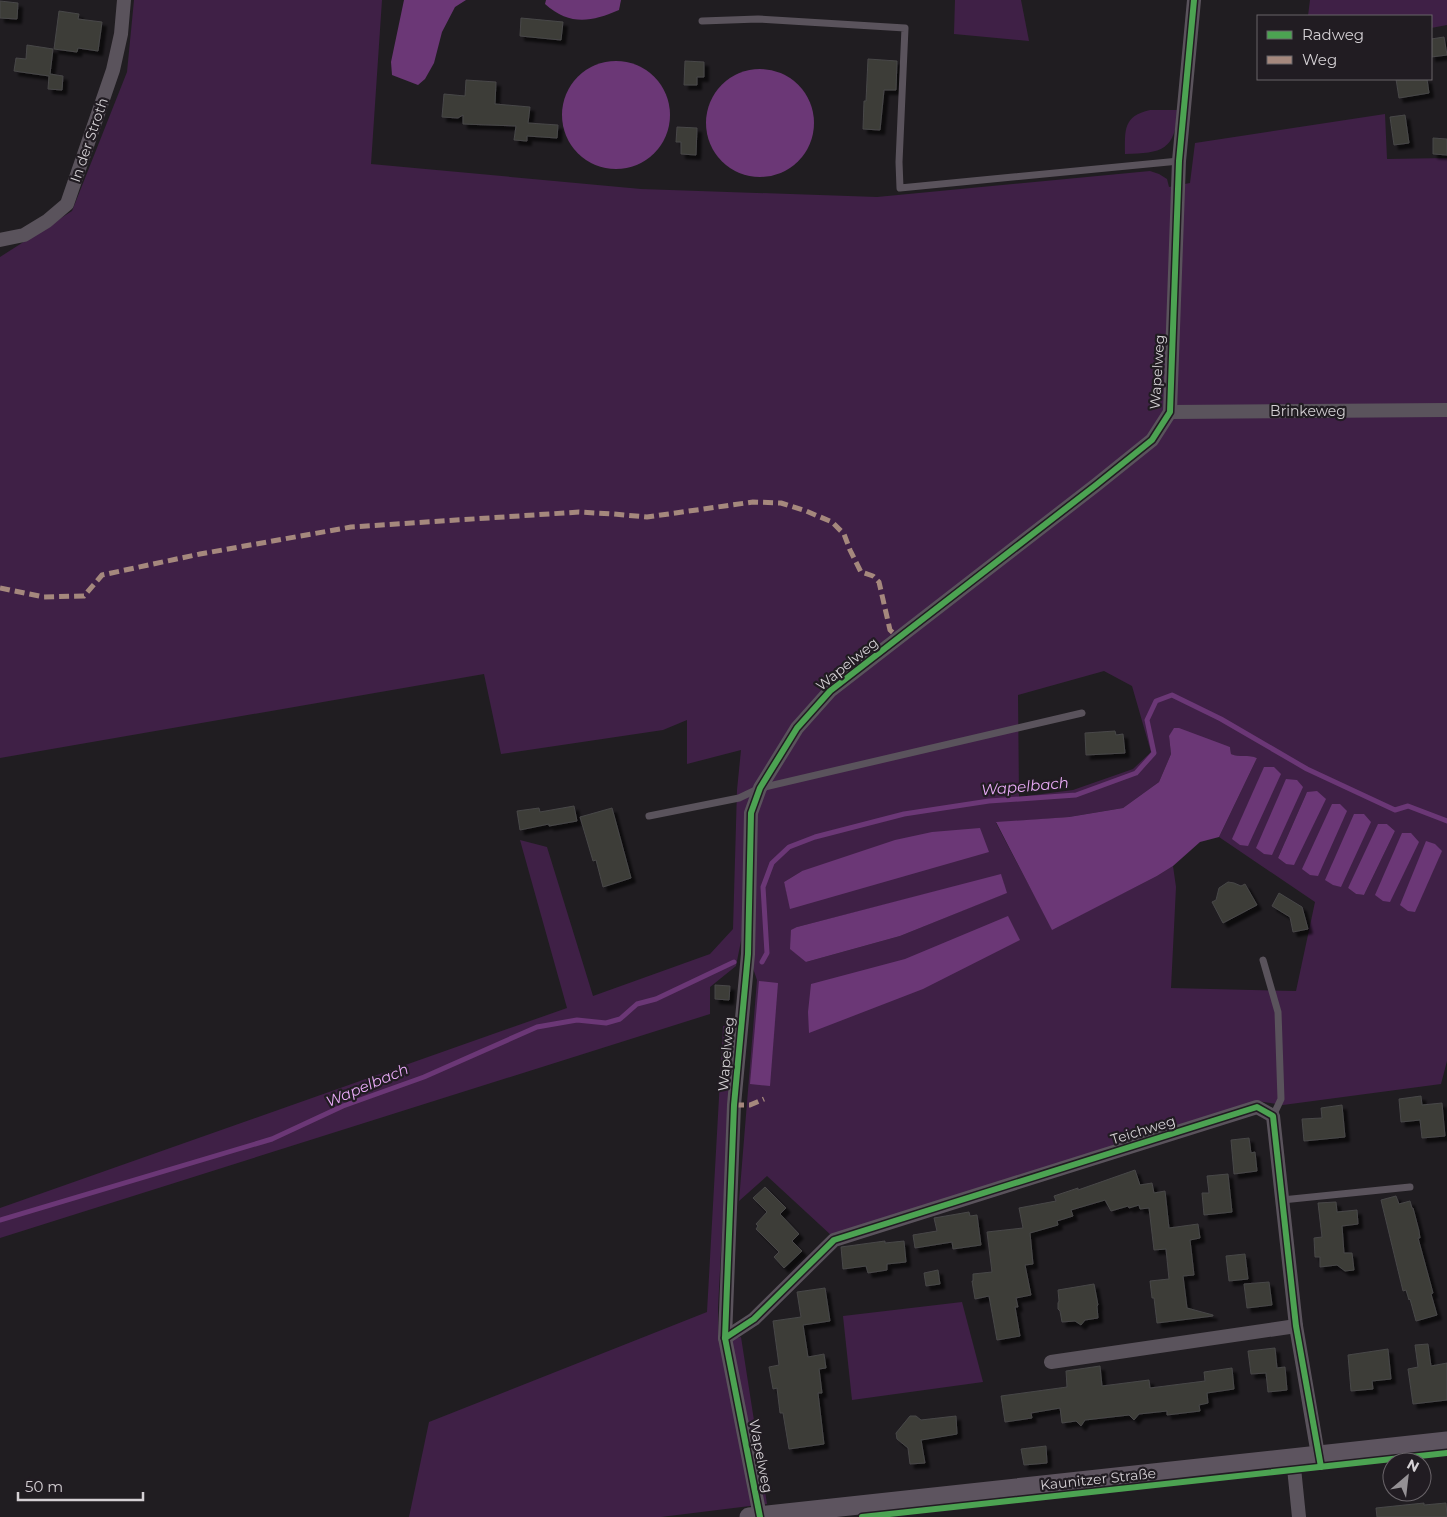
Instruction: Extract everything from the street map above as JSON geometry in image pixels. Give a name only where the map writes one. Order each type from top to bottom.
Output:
[{"type":"street","name":"In der Stroth","points":[[0,240],[24,235],[48,221],[67,204],[113,70],[121,34],[124,0]]},
{"type":"street","name":"Wapelweg","points":[[754,1516],[725,1338],[734,1106],[748,954],[751,813],[760,788],[797,728],[830,691],[1152,440],[1170,412],[1179,161],[1194,0]]},
{"type":"street","name":"Brinkeweg","points":[[1170,412],[1447,410]]},
{"type":"street","name":"Teichweg","points":[[725,1338],[754,1320],[834,1240],[1257,1107],[1273,1116]]},
{"type":"street","points":[[1273,1116],[1296,1326],[1318,1455]]},
{"type":"street","points":[[1051,1362],[1296,1326]]},
{"type":"street","name":"Kaunitzer Straße","points":[[754,1516],[1447,1441]]},
{"type":"street","points":[[1293,1458],[1299,1517]]},
{"type":"lane","points":[[702,21],[758,19],[905,28],[899,162],[900,188],[1179,161]]},
{"type":"lane","points":[[649,816],[739,798],[760,788],[1082,713]]},
{"type":"lane","points":[[1263,960],[1278,1012],[1282,1100],[1273,1116]]},
{"type":"lane","points":[[1282,1200],[1410,1187]]},
{"type":"shaded area","points":[[134,0],[382,0],[371,164],[641,189],[877,197],[1150,171],[1167,179],[1169,187],[1190,183],[1195,143],[1385,114],[1387,159],[1447,158],[1447,1061],[1441,1084],[1283,1105],[1257,1101],[832,1236],[767,1176],[739,1201],[757,980],[742,936],[736,966],[710,987],[710,1014],[0,1238],[0,1208],[567,1008],[520,840],[547,847],[593,996],[710,954],[733,929],[737,790],[741,750],[687,764],[687,720],[663,730],[501,754],[484,674],[0,758],[0,257],[72,211],[127,72]],"holes":[[[1104,671],[1132,686],[1151,752],[1133,769],[1073,790],[1019,797],[1018,695]],[[1169,736],[1230,747],[1231,754],[1257,758],[1219,837],[1315,902],[1296,991],[1171,988],[1176,887],[1173,866],[1052,929],[996,823],[1069,817],[1123,808],[1159,782],[1171,754]],[[1307,792],[1286,864],[1278,858]],[[1387,824],[1395,831],[1364,895],[1356,894],[1348,888]],[[802,871],[791,909],[784,882]],[[1001,875],[1006,893],[900,936],[806,962],[797,927]]]},
{"type":"shaded area","points":[[404,0],[466,0],[455,7],[442,32],[434,63],[425,79],[418,85],[392,75],[391,62]]},
{"type":"shaded area","points":[[546,0],[621,0],[619,10],[599,17],[581,20],[563,16],[554,11],[545,4]]},
{"type":"shaded area","points":[[955,0],[1021,0],[1029,41],[954,34]]},
{"type":"shaded area","points":[[1310,0],[1447,0],[1447,25],[1432,28],[1432,15],[1308,15]]},
{"type":"shaded area","points":[[616,61],[637,65],[654,77],[666,94],[670,115],[666,136],[654,153],[637,165],[616,169],[595,165],[578,153],[566,136],[562,115],[566,94],[578,77],[595,65]]},
{"type":"shaded area","points":[[760,69],[781,74],[790,78],[798,85],[805,93],[809,102],[814,123],[809,144],[805,153],[798,161],[790,168],[781,172],[760,177],[739,172],[730,168],[722,161],[715,153],[711,144],[706,123],[711,102],[715,93],[722,85],[730,78],[739,74]]},
{"type":"shaded area","points":[[1150,110],[1178,110],[1174,134],[1170,142],[1157,150],[1125,154],[1127,125],[1135,116]]},
{"type":"shaded area","points":[[1174,728],[1179,728],[1230,747],[1231,754],[1257,758],[1219,837],[1200,842],[1173,866],[1157,876],[1052,930],[996,822],[1069,817],[1123,808],[1159,782],[1171,754],[1169,736]]},
{"type":"shaded area","points":[[1264,767],[1274,767],[1281,774],[1248,846],[1240,845],[1232,839]]},
{"type":"shaded area","points":[[1286,779],[1297,780],[1303,787],[1272,855],[1264,854],[1256,848]]},
{"type":"shaded area","points":[[1317,791],[1326,799],[1294,865],[1286,864],[1278,858],[1307,792]]},
{"type":"shaded area","points":[[1332,804],[1340,804],[1347,811],[1318,876],[1310,875],[1302,869]]},
{"type":"shaded area","points":[[1354,814],[1364,814],[1371,822],[1341,887],[1325,880]]},
{"type":"shaded area","points":[[1378,824],[1387,824],[1395,831],[1364,895],[1356,894],[1348,888]]},
{"type":"shaded area","points":[[980,828],[989,852],[790,909],[784,882],[802,871],[895,840],[932,832]]},
{"type":"shaded area","points":[[1402,833],[1411,833],[1419,842],[1390,902],[1383,901],[1375,895]]},
{"type":"shaded area","points":[[1426,841],[1435,844],[1442,851],[1415,912],[1408,911],[1400,905]]},
{"type":"shaded area","points":[[1001,874],[1007,893],[900,936],[806,962],[790,949],[791,930],[797,927]]},
{"type":"shaded area","points":[[1008,916],[1020,940],[923,989],[809,1033],[808,1012],[811,984],[905,959]]},
{"type":"shaded area","points":[[759,981],[778,983],[770,1086],[750,1084]]},
{"type":"shaded area","points":[[733,1025],[718,1308],[719,1342],[741,1337],[767,1504],[661,1517],[409,1517],[429,1422],[707,1312],[723,1026]]},
{"type":"shaded area","points":[[962,1302],[983,1382],[852,1400],[843,1316]]},
{"type":"building","points":[[0,1],[18,3],[17,19],[0,18]]},
{"type":"building","points":[[59,11],[79,14],[78,19],[102,22],[98,51],[78,48],[77,52],[54,49]]},
{"type":"building","points":[[521,18],[563,22],[561,40],[520,36]]},
{"type":"building","points":[[1444,37],[1447,55],[1432,57],[1432,39]]},
{"type":"building","points":[[27,45],[53,49],[50,74],[63,76],[62,90],[48,89],[49,76],[14,71],[16,58],[26,59]]},
{"type":"building","points":[[868,59],[897,61],[896,90],[884,90],[880,130],[863,129]]},
{"type":"building","points":[[685,61],[704,62],[704,77],[697,77],[697,85],[684,85]]},
{"type":"building","points":[[466,80],[496,82],[495,104],[530,107],[528,123],[558,125],[557,138],[527,136],[527,141],[514,140],[516,126],[463,124],[463,115],[458,118],[442,117],[444,94],[465,96]]},
{"type":"building","points":[[1396,80],[1427,80],[1429,93],[1399,98]]},
{"type":"building","points":[[1405,115],[1409,143],[1394,145],[1390,117]]},
{"type":"building","points":[[677,127],[697,128],[696,155],[681,154],[681,142],[676,142]]},
{"type":"building","points":[[1433,138],[1447,139],[1447,155],[1433,154]]},
{"type":"building","points":[[1115,731],[1116,735],[1123,734],[1125,753],[1086,755],[1085,733]]},
{"type":"building","points":[[574,806],[577,821],[520,830],[517,811],[539,808],[540,812]]},
{"type":"building","points":[[612,808],[631,878],[603,887],[596,860],[593,861],[580,817]]},
{"type":"building","points":[[1228,882],[1241,886],[1245,884],[1257,905],[1223,923],[1212,902],[1216,900],[1219,888]]},
{"type":"building","points":[[1279,893],[1302,907],[1308,929],[1293,932],[1290,917],[1272,906]]},
{"type":"building","points":[[715,985],[730,986],[729,1000],[715,999]]},
{"type":"building","points":[[1421,1096],[1422,1105],[1442,1103],[1445,1136],[1422,1138],[1420,1120],[1401,1122],[1399,1099]]},
{"type":"building","points":[[1342,1105],[1345,1137],[1304,1141],[1302,1119],[1322,1118],[1321,1108]]},
{"type":"building","points":[[1249,1138],[1251,1153],[1255,1152],[1257,1171],[1234,1174],[1231,1140]]},
{"type":"building","points":[[1135,1170],[1140,1185],[1152,1183],[1154,1193],[1165,1191],[1169,1228],[1198,1224],[1200,1238],[1190,1240],[1194,1275],[1183,1276],[1187,1308],[1213,1316],[1157,1323],[1150,1281],[1169,1279],[1166,1249],[1154,1250],[1149,1208],[1140,1209],[1139,1205],[1111,1211],[1105,1200],[1071,1210],[1073,1216],[1057,1221],[1058,1225],[1030,1233],[1033,1264],[1025,1265],[1031,1295],[1016,1298],[1018,1307],[1015,1307],[1020,1336],[997,1340],[989,1296],[975,1299],[972,1281],[973,1274],[992,1272],[987,1232],[1023,1228],[1019,1208],[1056,1201],[1054,1196],[1078,1188],[1078,1190]]},
{"type":"building","points":[[1228,1174],[1232,1212],[1204,1215],[1202,1193],[1209,1193],[1207,1176]]},
{"type":"building","points":[[765,1187],[786,1208],[780,1214],[799,1234],[792,1241],[802,1251],[784,1268],[774,1257],[779,1252],[756,1229],[758,1226],[756,1224],[767,1212],[753,1198]]},
{"type":"building","points":[[1396,1196],[1399,1204],[1410,1201],[1413,1208],[1419,1231],[1420,1238],[1418,1238],[1437,1315],[1416,1321],[1410,1299],[1406,1290],[1403,1291],[1381,1200]]},
{"type":"building","points":[[1336,1202],[1337,1212],[1357,1210],[1358,1224],[1342,1226],[1344,1253],[1352,1253],[1354,1270],[1345,1271],[1337,1265],[1320,1267],[1320,1257],[1315,1257],[1314,1238],[1322,1237],[1318,1203]]},
{"type":"building","points":[[969,1212],[970,1216],[977,1215],[981,1245],[953,1249],[952,1242],[915,1248],[913,1235],[937,1231],[934,1218]]},
{"type":"building","points":[[885,1241],[885,1243],[904,1241],[906,1262],[887,1264],[887,1270],[868,1273],[866,1266],[843,1269],[841,1247]]},
{"type":"building","points":[[1245,1254],[1248,1279],[1229,1281],[1226,1256]]},
{"type":"building","points":[[938,1270],[940,1284],[926,1286],[924,1273]]},
{"type":"building","points":[[1269,1282],[1272,1305],[1247,1308],[1244,1284]]},
{"type":"building","points":[[1094,1284],[1098,1305],[1098,1318],[1085,1320],[1081,1325],[1075,1321],[1062,1322],[1058,1309],[1058,1290]]},
{"type":"building","points":[[825,1288],[830,1321],[803,1325],[808,1357],[824,1354],[826,1368],[819,1369],[822,1393],[818,1393],[824,1444],[789,1449],[783,1413],[780,1413],[777,1388],[773,1389],[769,1367],[779,1365],[773,1321],[801,1317],[797,1292]]},
{"type":"building","points":[[1428,1344],[1431,1366],[1447,1363],[1447,1400],[1413,1404],[1408,1369],[1418,1367],[1415,1345]]},
{"type":"building","points":[[1275,1348],[1277,1368],[1285,1367],[1287,1390],[1268,1392],[1266,1373],[1251,1374],[1248,1351]]},
{"type":"building","points":[[1388,1349],[1391,1379],[1372,1381],[1373,1389],[1351,1391],[1348,1355]]},
{"type":"building","points":[[1100,1366],[1102,1386],[1149,1380],[1150,1388],[1205,1381],[1204,1372],[1232,1368],[1234,1389],[1207,1393],[1208,1403],[1199,1405],[1200,1411],[1167,1415],[1167,1411],[1139,1414],[1134,1420],[1129,1415],[1085,1420],[1081,1426],[1076,1421],[1062,1423],[1060,1408],[1031,1413],[1032,1418],[1005,1422],[1001,1396],[1067,1387],[1066,1371]]},
{"type":"building","points":[[910,1416],[916,1416],[921,1420],[956,1416],[957,1434],[921,1440],[925,1463],[910,1464],[908,1448],[897,1439],[896,1433]]},
{"type":"building","points":[[1046,1446],[1047,1463],[1024,1465],[1021,1449]]},
{"type":"building","points":[[1424,1503],[1424,1505],[1446,1503],[1447,1517],[1377,1517],[1376,1508]]},
{"type":"waterway","name":"Wapelbach","points":[[762,962],[767,953],[763,887],[772,863],[789,847],[815,837],[904,814],[989,801],[1076,795],[1136,773],[1154,753],[1147,720],[1156,701],[1172,695],[1221,719],[1307,769],[1395,810],[1408,806],[1447,821]]},
{"type":"waterway","name":"Wapelbach","points":[[0,1220],[272,1139],[343,1106],[424,1077],[537,1027],[577,1020],[606,1023],[620,1019],[637,1004],[656,999],[734,962]]},
{"type":"marked path","points":[[0,588],[44,597],[84,596],[102,575],[200,554],[351,527],[579,512],[647,517],[753,502],[781,503],[832,522],[844,534],[861,572],[873,576],[879,582],[890,630],[899,638]]},
{"type":"marked path","points":[[734,1105],[750,1105],[764,1099]]},
{"type":"cycle path","points":[[760,1517],[725,1338],[734,1105],[748,954],[751,813],[760,788],[797,728],[830,691],[1152,440],[1170,412],[1179,161],[1194,0]]},
{"type":"cycle path","points":[[725,1338],[754,1319],[834,1240],[1257,1107],[1273,1116],[1296,1326],[1321,1467]]},
{"type":"cycle path","points":[[862,1517],[1447,1453]]}]
